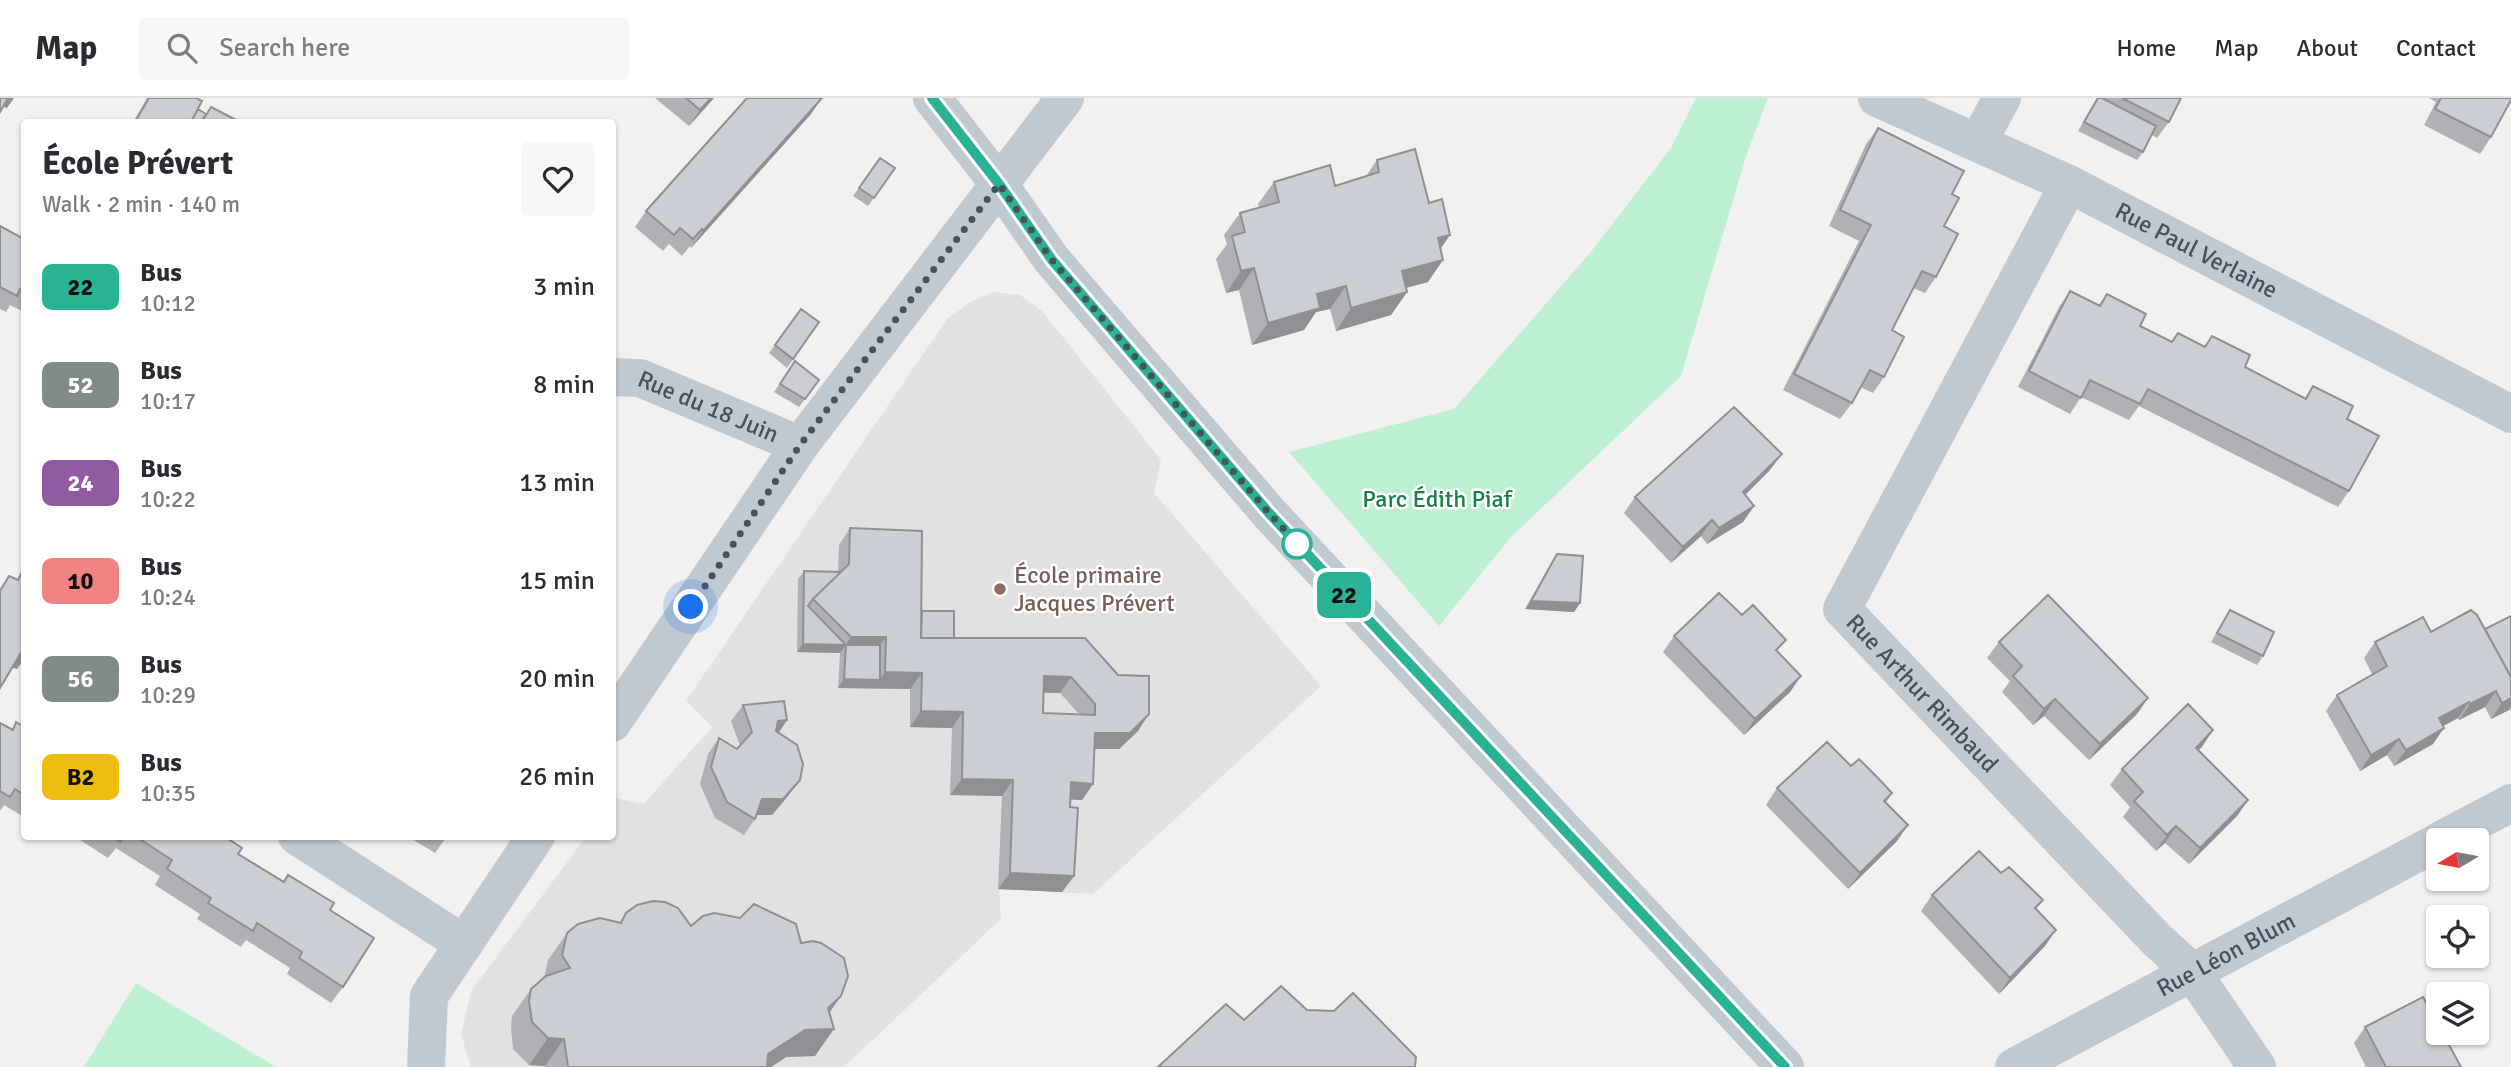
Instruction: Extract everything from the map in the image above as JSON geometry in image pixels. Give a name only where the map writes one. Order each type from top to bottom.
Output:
[{"type":"street","points":[[932,98],[999,184],[1052,260],[1269,513],[1785,1067]]},
{"type":"street","points":[[616,717],[800,445],[1065,98]]},
{"type":"street","name":"Rue Paul Verlaine","points":[[1877,98],[2069,184],[2511,414]]},
{"type":"street","points":[[1978,142],[2002,98]]},
{"type":"street","name":"Rue Arthur Rimbaud","points":[[2069,184],[1842,609],[2147,930],[2192,972]]},
{"type":"street","name":"Rue du 18 Juin","points":[[616,377],[640,378],[800,445]]},
{"type":"street","name":"Rue Léon Blum","points":[[2464,828],[2511,803]]},
{"type":"street","points":[[303,840],[464,944]]},
{"type":"street","points":[[426,1067],[429,996],[533,840]]},
{"type":"street","name":"Rue Léon Blum","points":[[2014,1067],[2426,848]]},
{"type":"street","points":[[2192,972],[2257,1067]]},
{"type":"shaded area","name":"École primaire Jacques Prévert","points":[[994,292],[1020,295],[1042,311],[1161,460],[1154,493],[1321,686],[1093,894],[999,889],[1001,919],[844,1067],[471,1067],[461,1034],[471,991],[584,840],[616,840],[616,798],[644,804],[712,727],[686,701],[947,319],[972,301]]},
{"type":"green space","name":"Parc Édith Piaf","points":[[1696,98],[1768,98],[1747,153],[1681,376],[1511,537],[1439,626],[1289,452],[1454,409],[1590,253],[1671,148]]},
{"type":"green space","points":[[136,983],[276,1067],[84,1067]]},
{"type":"building","points":[[0,98],[8,98],[0,112]]},
{"type":"building","points":[[149,98],[196,98],[202,101],[193,119],[137,119]]},
{"type":"building","points":[[686,98],[711,98],[700,110]]},
{"type":"building","points":[[747,98],[822,98],[703,231],[702,229],[693,239],[680,228],[674,235],[646,211]]},
{"type":"building","points":[[2098,98],[2156,126],[2143,152],[2084,122]]},
{"type":"building","points":[[2122,98],[2181,98],[2169,122]]},
{"type":"building","points":[[2441,98],[2511,100],[2491,137],[2435,109]]},
{"type":"building","points":[[211,107],[234,119],[204,119]]},
{"type":"building","points":[[198,109],[206,114],[203,119],[193,119]]},
{"type":"building","points":[[1878,128],[1964,171],[1952,194],[1959,198],[1944,226],[1958,234],[1936,277],[1922,271],[1892,330],[1904,337],[1884,377],[1870,370],[1852,403],[1794,374],[1871,225],[1840,210]]},
{"type":"building","points":[[1415,149],[1429,203],[1442,199],[1450,235],[1438,238],[1443,260],[1402,271],[1407,292],[1351,308],[1346,286],[1317,294],[1320,308],[1268,323],[1254,268],[1241,271],[1232,236],[1245,232],[1240,213],[1279,202],[1274,182],[1330,165],[1335,186],[1379,172],[1377,160]]},
{"type":"building","points":[[880,158],[895,168],[874,198],[859,188]]},
{"type":"building","points":[[0,226],[21,237],[21,290],[17,296],[0,287]]},
{"type":"building","points":[[2070,291],[2100,306],[2107,294],[2146,314],[2140,326],[2172,342],[2178,333],[2205,347],[2212,336],[2250,355],[2245,367],[2306,399],[2313,386],[2353,406],[2347,419],[2379,436],[2349,491],[2148,389],[2140,404],[2090,380],[2081,398],[2029,371]]},
{"type":"building","points":[[801,309],[819,322],[793,359],[775,345]]},
{"type":"building","points":[[795,361],[819,380],[805,399],[780,384]]},
{"type":"building","points":[[1734,407],[1782,454],[1743,492],[1754,506],[1719,528],[1712,520],[1683,547],[1635,497]]},
{"type":"building","points":[[850,528],[922,531],[921,638],[1085,638],[1118,675],[1149,676],[1149,714],[1130,733],[1095,733],[1093,784],[1071,782],[1070,807],[1078,808],[1074,876],[1010,873],[1013,780],[962,779],[963,712],[921,711],[922,673],[885,672],[886,637],[851,637],[813,599],[849,564]],"holes":[[[1044,676],[1071,677],[1095,704],[1095,715],[1043,713]]]},
{"type":"building","points":[[1557,554],[1583,556],[1580,603],[1531,601]]},
{"type":"building","points":[[804,571],[841,572],[808,606],[846,645],[803,644]]},
{"type":"building","points":[[21,574],[21,653],[0,688],[0,591],[9,576],[18,580]]},
{"type":"building","points":[[1719,593],[1742,615],[1753,605],[1786,640],[1776,650],[1801,676],[1755,719],[1674,636]]},
{"type":"building","points":[[2048,595],[2148,698],[2100,744],[2055,699],[2044,709],[2013,676],[2022,666],[1999,642]]},
{"type":"building","points":[[2230,610],[2274,632],[2263,656],[2217,633]]},
{"type":"building","points":[[2471,610],[2477,615],[2511,677],[2511,698],[2502,703],[2496,691],[2439,718],[2444,728],[2406,750],[2399,739],[2371,755],[2337,695],[2387,666],[2375,642],[2423,617],[2431,632]]},
{"type":"building","points":[[922,611],[954,611],[954,638],[921,638]]},
{"type":"building","points":[[2511,616],[2511,677],[2485,629]]},
{"type":"building","points":[[846,645],[880,645],[880,680],[844,679]]},
{"type":"building","points":[[784,701],[787,720],[778,721],[776,731],[797,745],[803,764],[800,780],[783,799],[762,799],[755,819],[727,802],[711,767],[719,738],[737,749],[752,732],[743,705]]},
{"type":"building","points":[[2188,704],[2213,730],[2196,748],[2248,800],[2200,848],[2176,826],[2167,835],[2134,801],[2143,792],[2122,769]]},
{"type":"building","points":[[16,722],[21,725],[21,793],[15,789],[10,797],[0,791],[0,723],[13,730]]},
{"type":"building","points":[[1827,742],[1851,766],[1859,759],[1877,777],[1892,793],[1884,801],[1908,825],[1860,873],[1777,788]]},
{"type":"building","points":[[141,840],[230,840],[242,848],[238,854],[284,882],[288,875],[334,903],[330,910],[374,938],[343,987],[299,958],[302,952],[257,923],[253,931],[208,903],[211,898],[167,869],[172,860]]},
{"type":"building","points":[[1979,851],[2001,873],[2009,867],[2043,900],[2035,908],[2056,930],[2010,978],[1932,895]]},
{"type":"building","points":[[653,901],[665,902],[678,908],[691,926],[703,916],[714,913],[740,918],[754,904],[796,924],[801,943],[821,943],[844,958],[848,976],[841,996],[828,1008],[834,1029],[805,1030],[768,1054],[767,1067],[568,1067],[564,1039],[548,1038],[532,1022],[529,1001],[531,989],[546,976],[570,968],[562,955],[567,933],[578,924],[600,918],[621,923],[626,913],[637,905]]},
{"type":"building","points":[[1281,986],[1307,1010],[1334,1011],[1353,993],[1416,1057],[1415,1067],[1158,1067],[1226,1004],[1244,1020]]},
{"type":"building","points":[[2423,997],[2426,1002],[2426,1045],[2449,1045],[2461,1067],[2386,1067],[2365,1027]]},
{"type":"bus line","name":"22","points":[[932,98],[999,184],[1052,260],[1269,513],[1785,1067]]},
{"type":"place","name":"École primaire Jacques Prévert","points":[[1000,589]]},
{"type":"route","points":[[691,607],[800,445],[999,184],[1052,260],[1306,553],[1297,544]]}]
